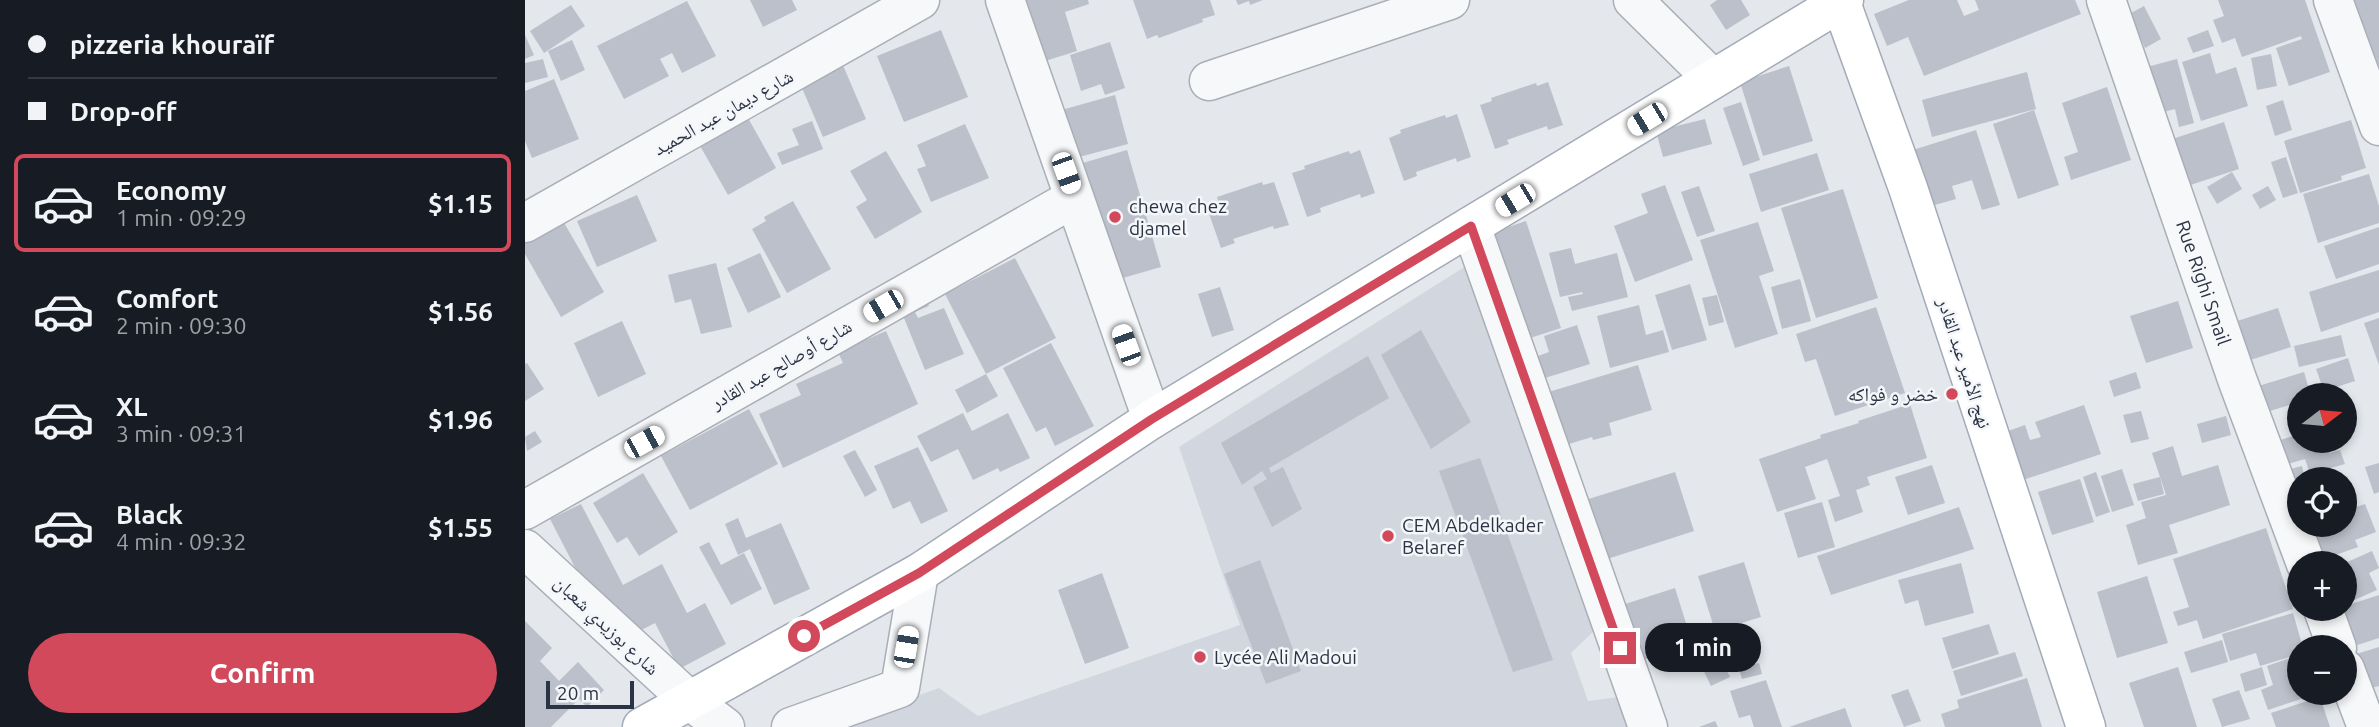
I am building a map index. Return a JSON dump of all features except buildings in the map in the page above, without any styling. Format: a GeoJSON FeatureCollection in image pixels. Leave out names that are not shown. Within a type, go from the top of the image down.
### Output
{"type":"FeatureCollection","features":[{"type":"Feature","properties":{"kind":"main road"},"geometry":{"type":"LineString","coordinates":[[642,727],[919,573],[1152,419],[1841,1]]}},
{"type":"Feature","properties":{"kind":"main road","name":"نهج الأمير عبد القادر"},"geometry":{"type":"LineString","coordinates":[[1841,1],[1908,188],[2086,727]]}},
{"type":"Feature","properties":{"kind":"street","name":"شارع ديمان عبد الحميد"},"geometry":{"type":"LineString","coordinates":[[525,223],[920,0]]}},
{"type":"Feature","properties":{"kind":"street"},"geometry":{"type":"LineString","coordinates":[[1005,0],[1152,419]]}},
{"type":"Feature","properties":{"kind":"street"},"geometry":{"type":"LineString","coordinates":[[1209,81],[1450,0]]}},
{"type":"Feature","properties":{"kind":"street"},"geometry":{"type":"LineString","coordinates":[[1633,0],[1713,79]]}},
{"type":"Feature","properties":{"kind":"street","name":"Rue Righi Smail"},"geometry":{"type":"LineString","coordinates":[[2106,0],[2237,379],[2301,551]]}},
{"type":"Feature","properties":{"kind":"street"},"geometry":{"type":"LineString","coordinates":[[2333,0],[2379,126]]}},
{"type":"Feature","properties":{"kind":"street","name":"شارع أوصالح عبد القادر"},"geometry":{"type":"LineString","coordinates":[[525,510],[1074,198]]}},
{"type":"Feature","properties":{"kind":"street"},"geometry":{"type":"LineString","coordinates":[[1471,226],[1648,727]]}},
{"type":"Feature","properties":{"kind":"street","name":"شارع بوزيدي شعبان"},"geometry":{"type":"LineString","coordinates":[[525,549],[689,701],[725,727]]}},
{"type":"Feature","properties":{"kind":"street"},"geometry":{"type":"LineString","coordinates":[[791,727],[900,688],[919,573]]}},
{"type":"Feature","properties":{"kind":"street"},"geometry":{"type":"LineString","coordinates":[[2357,701],[2367,727]]}},
{"type":"Feature","properties":{"kind":"shaded area","name":"CEM Abdelkader Belaref"},"geometry":{"type":"Polygon","coordinates":[[[1466,266],[1600,625],[1571,653],[1588,701],[1626,696],[1637,727],[829,727],[939,688],[978,716],[1240,625],[1179,447],[1466,266]]]}},
{"type":"Feature","properties":{"kind":"place","name":"chewa chez djamel"},"geometry":{"type":"Point","coordinates":[1115,217]}},
{"type":"Feature","properties":{"kind":"place","name":"خضر و فواكه"},"geometry":{"type":"Point","coordinates":[1952,394]}},
{"type":"Feature","properties":{"kind":"place","name":"CEM Abdelkader Belaref"},"geometry":{"type":"Point","coordinates":[1388,536]}},
{"type":"Feature","properties":{"kind":"place","name":"Lycée Ali Madoui"},"geometry":{"type":"Point","coordinates":[1200,657]}},
{"type":"Feature","properties":{"kind":"route"},"geometry":{"type":"LineString","coordinates":[[804,636],[919,573],[1152,419],[1471,226],[1620,648]]}}]}
